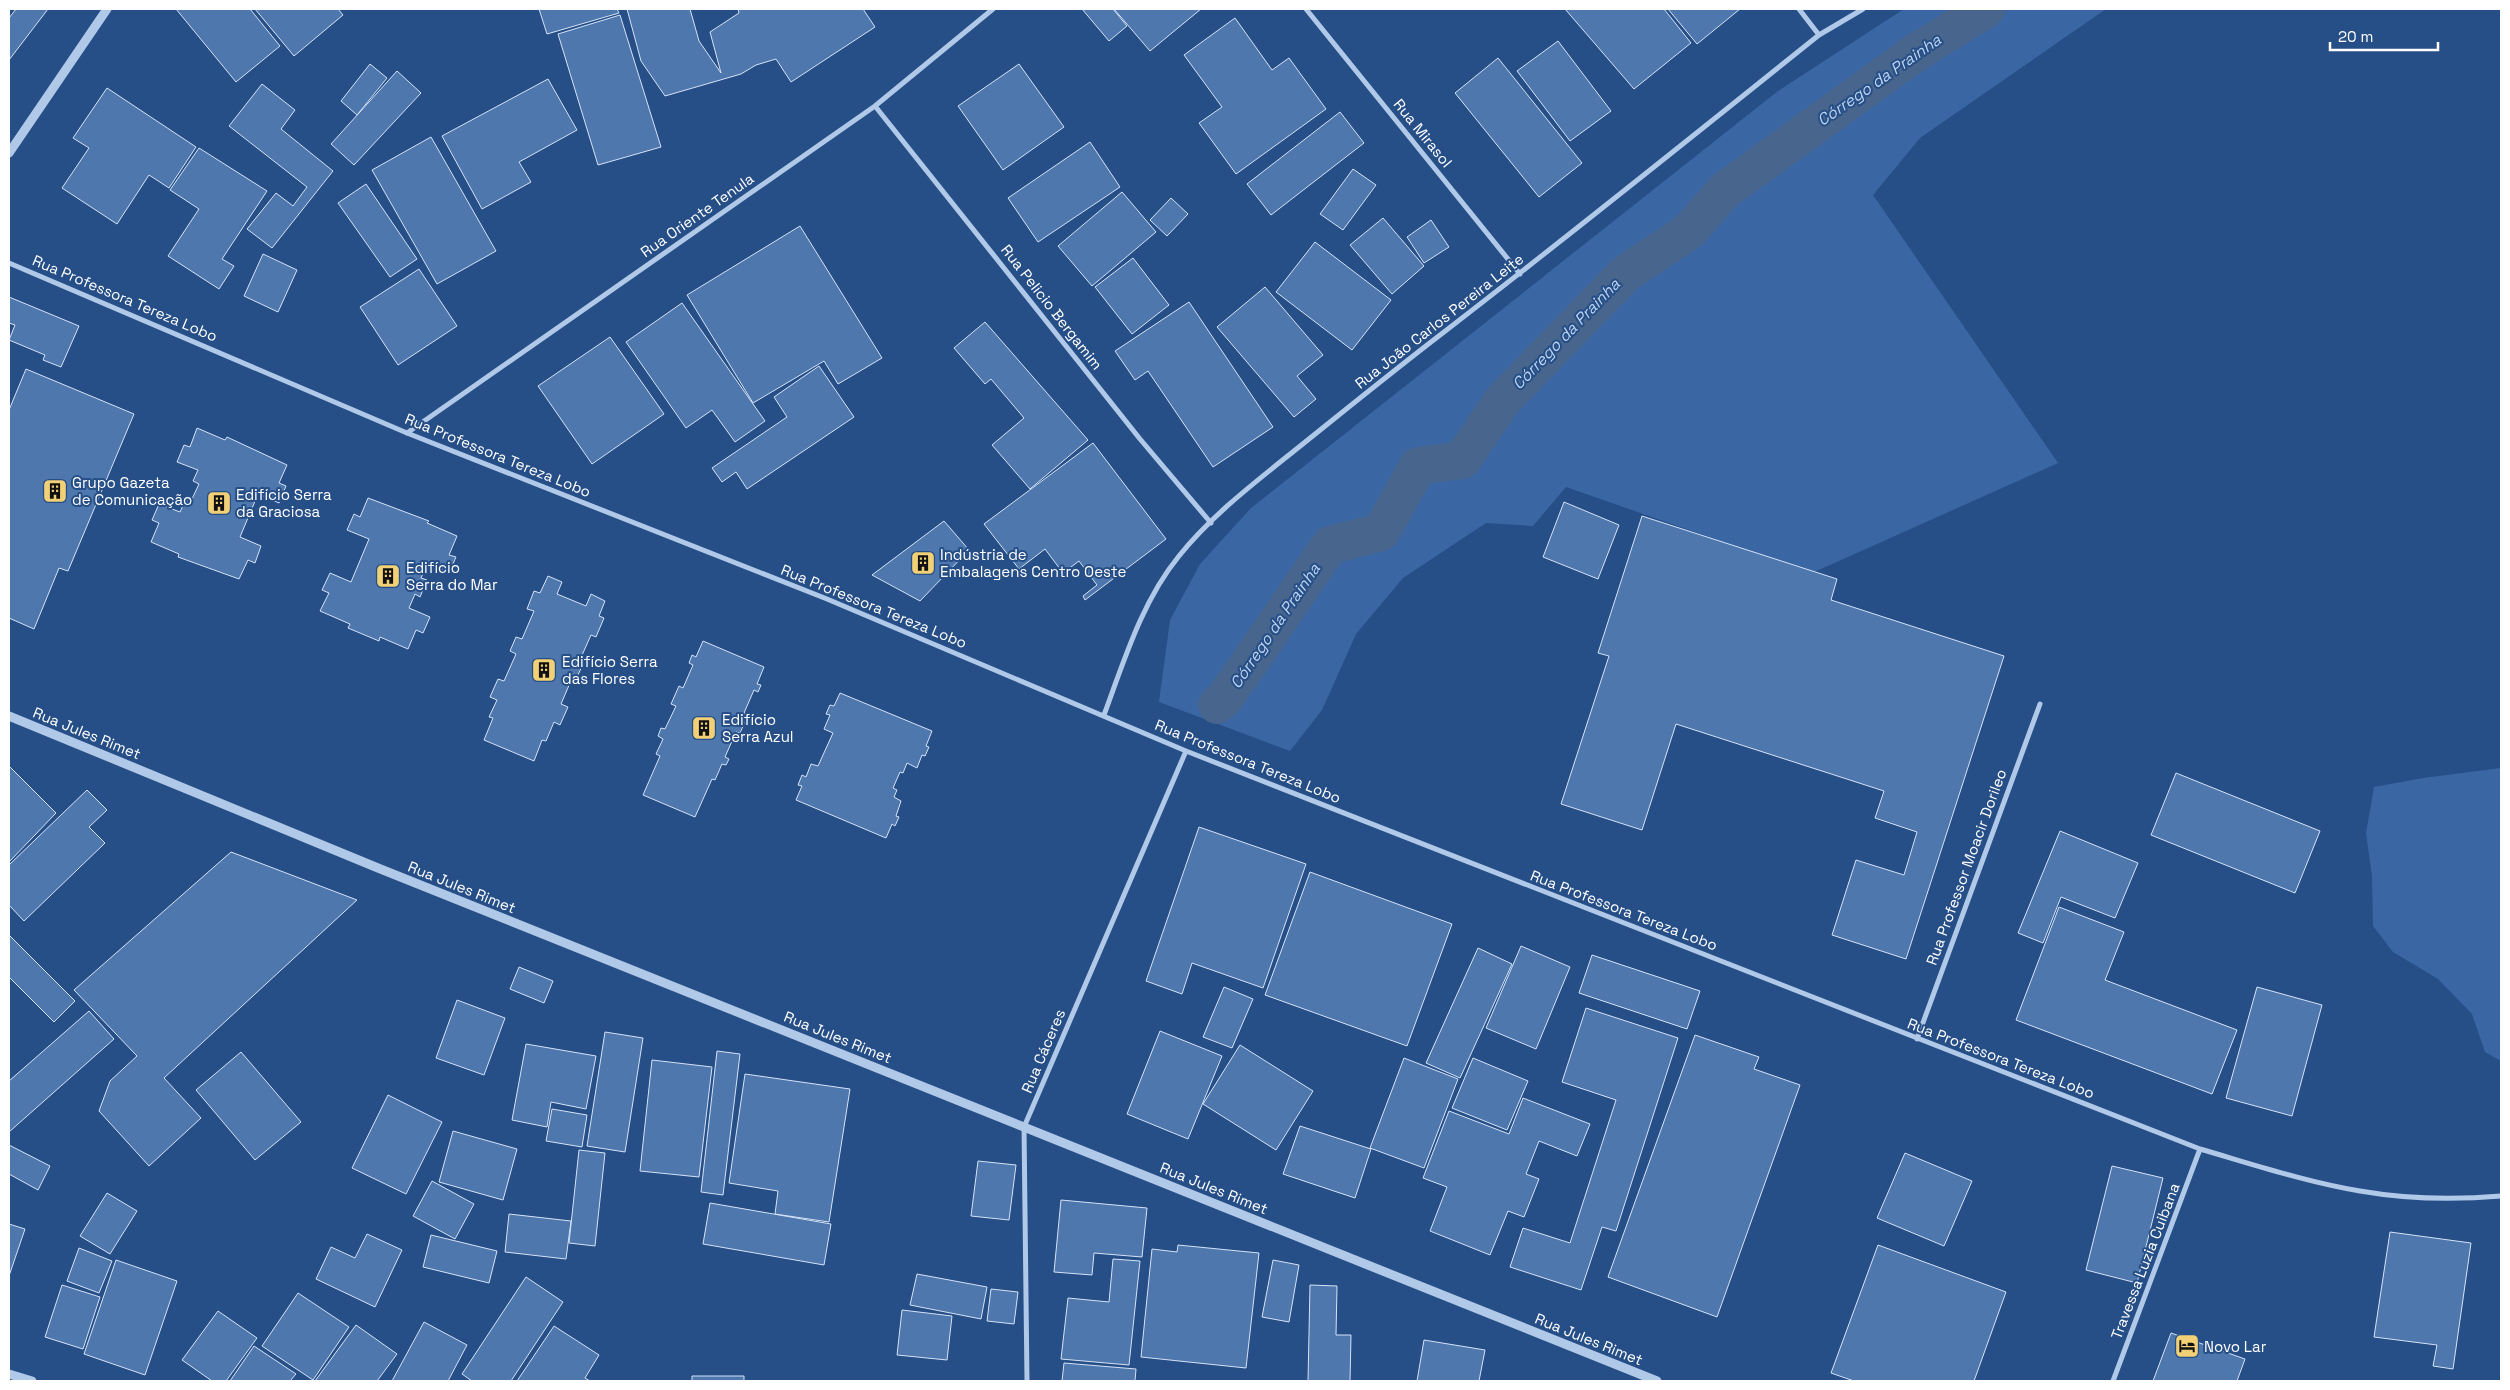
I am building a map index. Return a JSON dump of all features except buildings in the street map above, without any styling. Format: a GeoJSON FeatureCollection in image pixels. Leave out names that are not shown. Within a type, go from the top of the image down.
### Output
{"type":"FeatureCollection","features":[{"type":"Feature","properties":{"kind":"street"},"geometry":{"type":"LineString","coordinates":[[9,153],[107,9]]}},
{"type":"Feature","properties":{"kind":"street","name":"Rua Oriente Tenula"},"geometry":{"type":"LineString","coordinates":[[407,433],[875,106],[993,9]]}},
{"type":"Feature","properties":{"kind":"street","name":"Rua Mirasol"},"geometry":{"type":"LineString","coordinates":[[1306,9],[1520,274]]}},
{"type":"Feature","properties":{"kind":"street"},"geometry":{"type":"LineString","coordinates":[[1799,9],[1819,35]]}},
{"type":"Feature","properties":{"kind":"street","name":"Rua João Carlos Pereira Leite"},"geometry":{"type":"LineString","coordinates":[[1104,715],[1129,648],[1151,599],[1178,556],[1211,523],[1284,459],[1520,274],[1819,35],[1863,9]]}},
{"type":"Feature","properties":{"kind":"street","name":"Rua Pelicio Bergamim"},"geometry":{"type":"LineString","coordinates":[[875,106],[1140,439],[1211,523]]}},
{"type":"Feature","properties":{"kind":"street","name":"Rua Professora Tereza Lobo"},"geometry":{"type":"LineString","coordinates":[[9,263],[407,433],[827,599],[1186,751],[2200,1149],[2290,1175],[2360,1192],[2460,1200],[2501,1196]]}},
{"type":"Feature","properties":{"kind":"street","name":"Rua Professor Moacir Dorileo"},"geometry":{"type":"LineString","coordinates":[[1917,1039],[2040,704]]}},
{"type":"Feature","properties":{"kind":"street","name":"Rua Jules Rimet"},"geometry":{"type":"LineString","coordinates":[[9,716],[387,872],[1657,1381]]}},
{"type":"Feature","properties":{"kind":"street","name":"Rua Cáceres"},"geometry":{"type":"LineString","coordinates":[[1027,1381],[1024,1126],[1186,751]]}},
{"type":"Feature","properties":{"kind":"street","name":"Travessa Luzia Cuibana"},"geometry":{"type":"LineString","coordinates":[[2113,1381],[2200,1149]]}},
{"type":"Feature","properties":{"kind":"street"},"geometry":{"type":"LineString","coordinates":[[9,1374],[32,1381]]}},
{"type":"Feature","properties":{"kind":"shaded area"},"geometry":{"type":"Polygon","coordinates":[[[1904,9],[2106,9],[1920,138],[1873,195],[2058,463],[1812,573],[1566,487],[1533,526],[1486,523],[1403,578],[1356,634],[1322,710],[1290,751],[1159,702],[1170,620],[1200,564],[1251,508],[1778,91],[1904,9]]]}},
{"type":"Feature","properties":{"kind":"shaded area"},"geometry":{"type":"Polygon","coordinates":[[[2501,768],[2501,1061],[2485,1052],[2472,1014],[2438,979],[2393,952],[2373,926],[2372,877],[2366,833],[2374,787],[2423,778],[2501,768]]]}},
{"type":"Feature","properties":{"kind":"waterway","name":"Córrego da Prainha"},"geometry":{"type":"LineString","coordinates":[[1217,705],[1225,698],[1330,545],[1381,532],[1418,466],[1462,460],[1502,401],[1626,273],[1688,232],[1724,191],[1915,53],[1986,9]]}},
{"type":"Feature","properties":{"kind":"place","name":"Grupo Gazeta de Comunicação"},"geometry":{"type":"Point","coordinates":[55,491]}},
{"type":"Feature","properties":{"kind":"place","name":"Edifício Serra da Graciosa"},"geometry":{"type":"Point","coordinates":[219,503]}},
{"type":"Feature","properties":{"kind":"place","name":"Indústria de Embalagens Centro Oeste"},"geometry":{"type":"Point","coordinates":[923,563]}},
{"type":"Feature","properties":{"kind":"place","name":"Edifício Serra do Mar"},"geometry":{"type":"Point","coordinates":[388,576]}},
{"type":"Feature","properties":{"kind":"place","name":"Edifício Serra das Flores"},"geometry":{"type":"Point","coordinates":[544,670]}},
{"type":"Feature","properties":{"kind":"place","name":"Edifício Serra Azul"},"geometry":{"type":"Point","coordinates":[704,728]}},
{"type":"Feature","properties":{"kind":"place","name":"Novo Lar"},"geometry":{"type":"Point","coordinates":[2187,1346]}}]}
